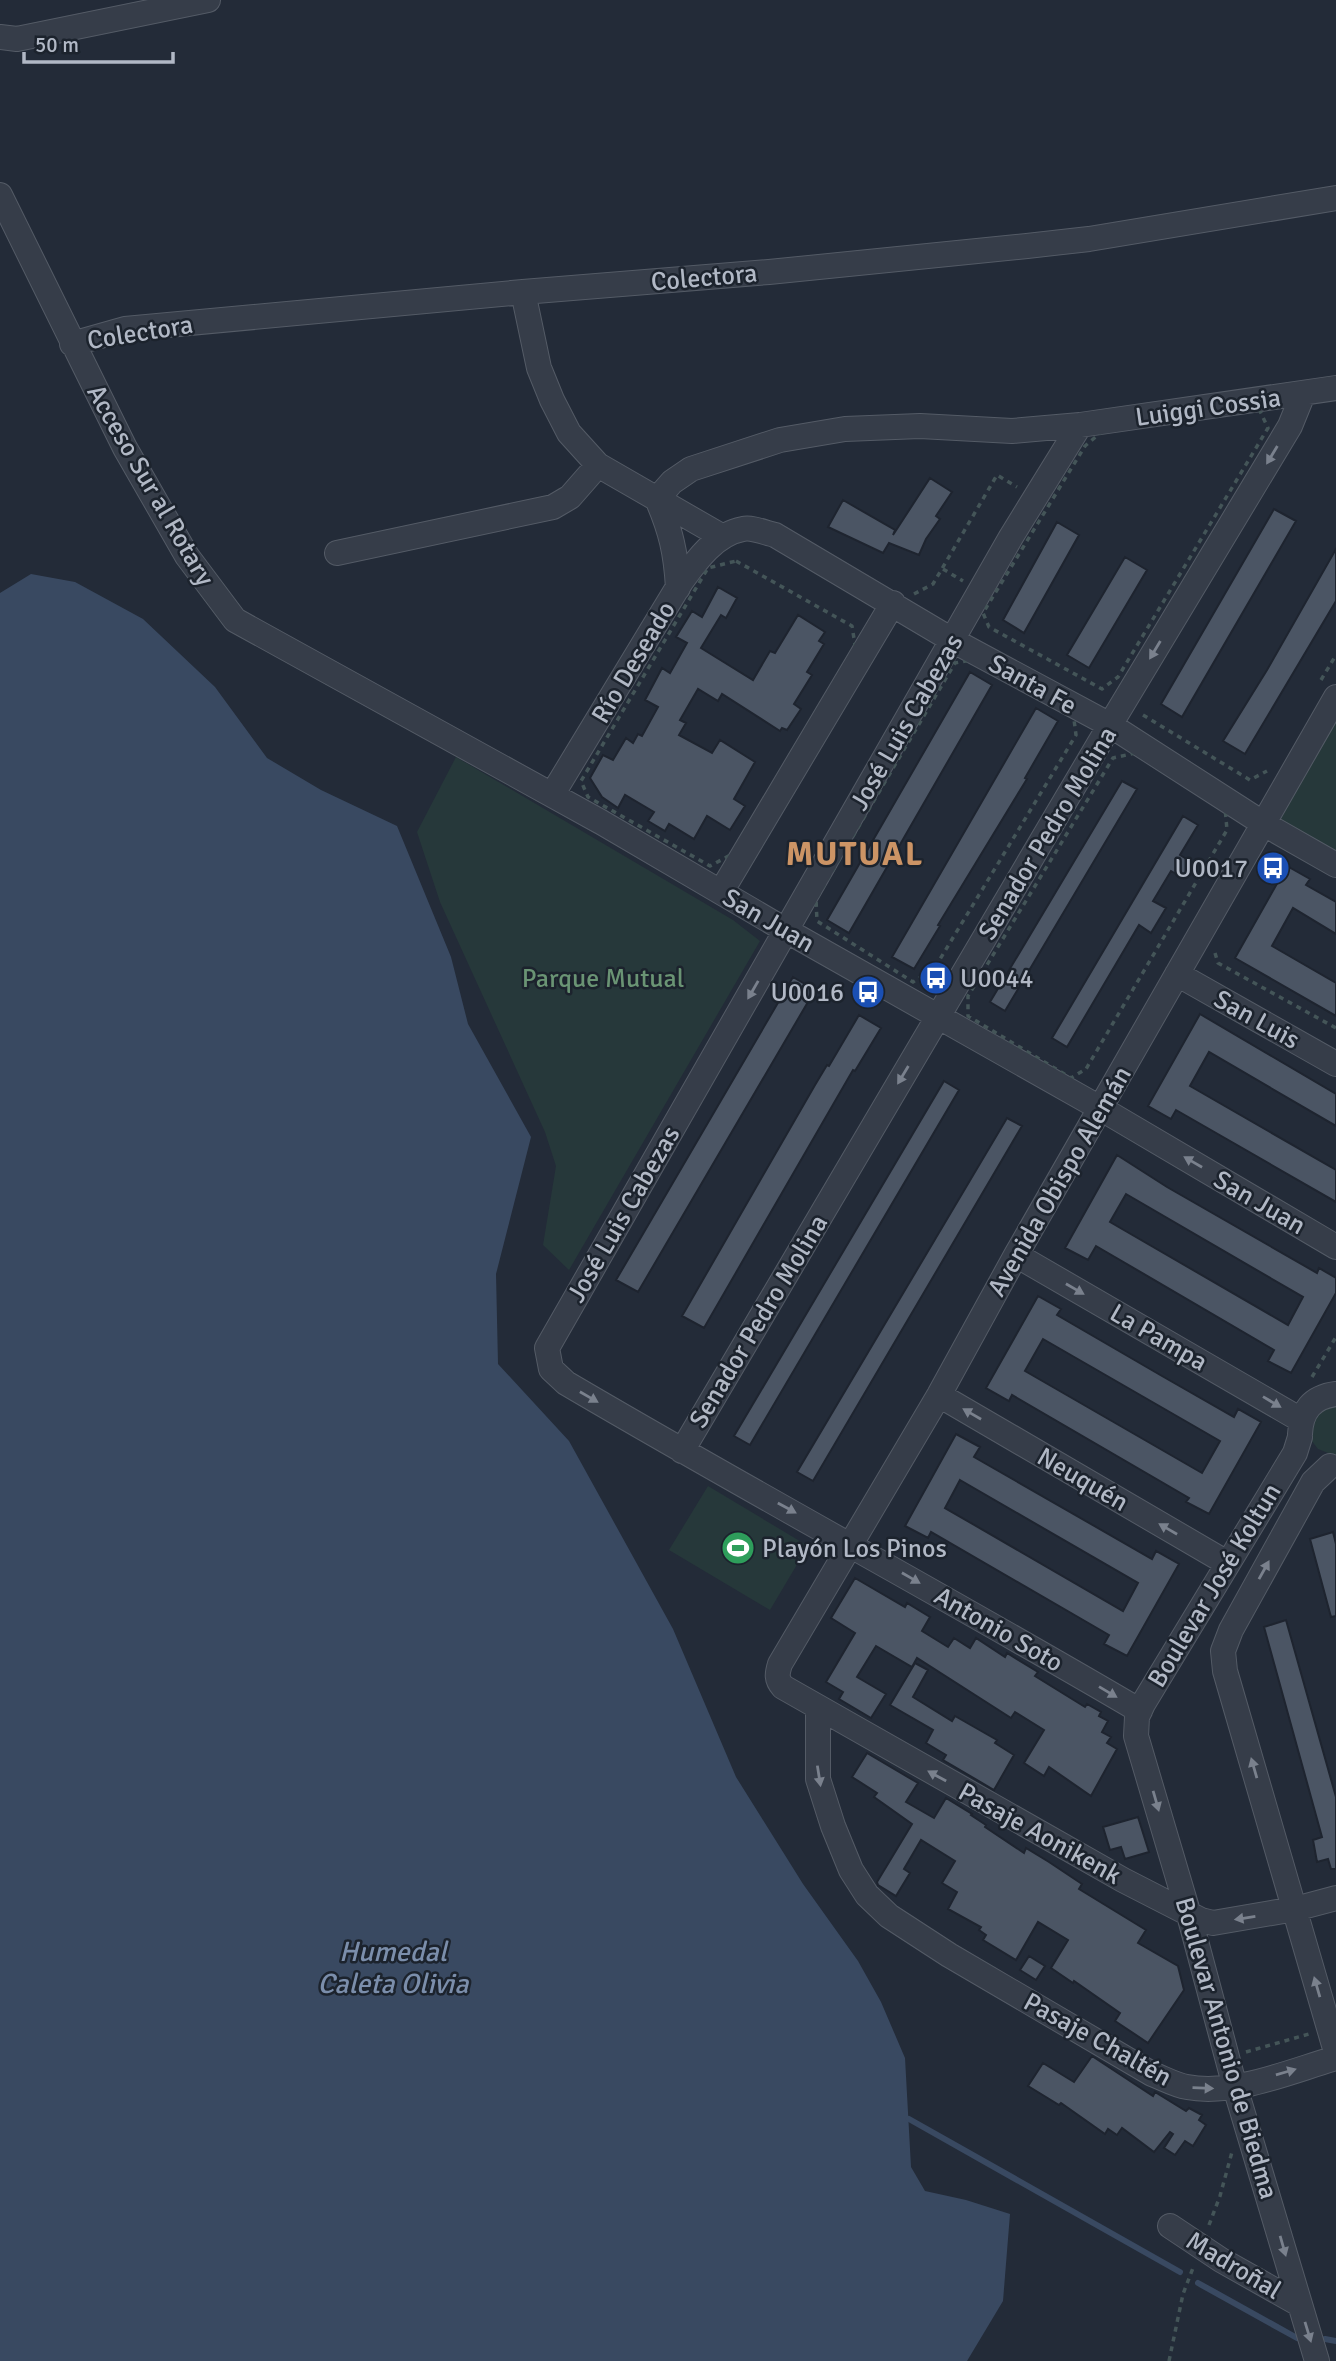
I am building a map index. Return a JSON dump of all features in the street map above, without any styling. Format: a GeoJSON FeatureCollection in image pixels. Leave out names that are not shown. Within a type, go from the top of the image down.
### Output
{"type":"FeatureCollection","features":[{"type":"Feature","properties":{"kind":"street"},"geometry":{"type":"LineString","coordinates":[[2,38],[17,39],[208,0]]}},
{"type":"Feature","properties":{"kind":"street","name":"Acceso Sur al Rotary"},"geometry":{"type":"LineString","coordinates":[[0,195],[125,448],[187,556],[235,620]]}},
{"type":"Feature","properties":{"kind":"street","name":"Colectora"},"geometry":{"type":"LineString","coordinates":[[72,344],[125,329],[769,272],[1089,239],[1336,198]]}},
{"type":"Feature","properties":{"kind":"street"},"geometry":{"type":"LineString","coordinates":[[523,292],[538,368],[569,433],[598,466],[723,537]]}},
{"type":"Feature","properties":{"kind":"street","name":"Luiggi Cossia"},"geometry":{"type":"LineString","coordinates":[[657,499],[672,482],[691,469],[780,440],[845,429],[920,426],[1012,431],[1080,425],[1336,388]]}},
{"type":"Feature","properties":{"kind":"street","name":"Senador Pedro Molina"},"geometry":{"type":"LineString","coordinates":[[682,1451],[1110,725],[1290,426],[1303,394]]}},
{"type":"Feature","properties":{"kind":"street","name":"José Luis Cabezas"},"geometry":{"type":"LineString","coordinates":[[547,1348],[1011,537],[1043,501],[1080,425]]}},
{"type":"Feature","properties":{"kind":"street"},"geometry":{"type":"LineString","coordinates":[[337,553],[553,507],[570,497],[598,466]]}},
{"type":"Feature","properties":{"kind":"street"},"geometry":{"type":"LineString","coordinates":[[657,499],[670,529],[677,556],[678,588]]}},
{"type":"Feature","properties":{"kind":"street","name":"Santa Fe"},"geometry":{"type":"LineString","coordinates":[[723,537],[744,528],[775,535],[903,598],[952,639],[1110,725],[1264,824],[1336,865]]}},
{"type":"Feature","properties":{"kind":"street","name":"Río Deseado"},"geometry":{"type":"LineString","coordinates":[[552,795],[678,588],[698,559],[723,537]]}},
{"type":"Feature","properties":{"kind":"street"},"geometry":{"type":"LineString","coordinates":[[722,892],[903,598]]}},
{"type":"Feature","properties":{"kind":"street","name":"San Juan"},"geometry":{"type":"LineString","coordinates":[[235,620],[552,795],[1100,1108],[1336,1247]]}},
{"type":"Feature","properties":{"kind":"street","name":"Avenida Obispo Alemán"},"geometry":{"type":"LineString","coordinates":[[780,1664],[939,1395],[1016,1255],[1264,824],[1327,690]]}},
{"type":"Feature","properties":{"kind":"street","name":"San Luis"},"geometry":{"type":"LineString","coordinates":[[1177,974],[1336,1064]]}},
{"type":"Feature","properties":{"kind":"street","name":"La Pampa"},"geometry":{"type":"LineString","coordinates":[[1016,1255],[1301,1428]]}},
{"type":"Feature","properties":{"kind":"street","name":"Antonio Soto"},"geometry":{"type":"LineString","coordinates":[[547,1348],[551,1369],[560,1379],[1140,1711]]}},
{"type":"Feature","properties":{"kind":"street"},"geometry":{"type":"LineString","coordinates":[[1321,1392],[1329,1389],[1336,1378]]}},
{"type":"Feature","properties":{"kind":"street","name":"Boulevar José Koltun"},"geometry":{"type":"LineString","coordinates":[[1136,1735],[1140,1711],[1295,1453],[1305,1412],[1321,1392]]}},
{"type":"Feature","properties":{"kind":"street","name":"Neuquén"},"geometry":{"type":"LineString","coordinates":[[939,1395],[1227,1563]]}},
{"type":"Feature","properties":{"kind":"street"},"geometry":{"type":"LineString","coordinates":[[1301,1428],[1305,1449],[1311,1457],[1319,1463],[1333,1466]]}},
{"type":"Feature","properties":{"kind":"street","name":"Boulevar José Koltun"},"geometry":{"type":"LineString","coordinates":[[1295,1909],[1225,1671],[1223,1651],[1230,1632],[1313,1482],[1333,1466]]}},
{"type":"Feature","properties":{"kind":"street","name":"Pasaje Aonikenk"},"geometry":{"type":"LineString","coordinates":[[780,1664],[777,1675],[783,1688],[1189,1915],[1213,1923],[1336,1899]]}},
{"type":"Feature","properties":{"kind":"street","name":"Pasaje Chaltén"},"geometry":{"type":"LineString","coordinates":[[818,1708],[818,1779],[833,1826],[851,1870],[867,1895],[889,1916],[949,1955],[1152,2074],[1185,2087],[1235,2087],[1336,2058]]}},
{"type":"Feature","properties":{"kind":"street","name":"Boulevar Antonio de Biedma"},"geometry":{"type":"LineString","coordinates":[[1136,1735],[1189,1915],[1235,2087],[1317,2361]]}},
{"type":"Feature","properties":{"kind":"street"},"geometry":{"type":"LineString","coordinates":[[1295,1909],[1336,2052]]}},
{"type":"Feature","properties":{"kind":"street","name":"Madroñal"},"geometry":{"type":"LineString","coordinates":[[1170,2225],[1221,2260],[1299,2304]]}},
{"type":"Feature","properties":{"kind":"path"},"geometry":{"type":"LineString","coordinates":[[1259,409],[1268,428],[1118,677],[1102,689],[989,627],[984,613],[1043,501],[1085,446],[1105,429],[1259,409]]}},
{"type":"Feature","properties":{"kind":"path"},"geometry":{"type":"LineString","coordinates":[[903,598],[933,584],[997,475],[1043,501]]}},
{"type":"Feature","properties":{"kind":"path"},"geometry":{"type":"LineString","coordinates":[[736,561],[852,626],[856,651],[736,852],[710,866],[588,797],[581,781],[708,568],[736,561]]}},
{"type":"Feature","properties":{"kind":"path"},"geometry":{"type":"LineString","coordinates":[[1327,690],[1336,655]]}},
{"type":"Feature","properties":{"kind":"path"},"geometry":{"type":"LineString","coordinates":[[976,660],[1073,712],[1076,735],[934,969],[913,982],[817,921],[816,899],[955,663],[976,660]]}},
{"type":"Feature","properties":{"kind":"path"},"geometry":{"type":"LineString","coordinates":[[1142,709],[1143,717],[1250,780],[1267,772],[1273,761]]}},
{"type":"Feature","properties":{"kind":"path"},"geometry":{"type":"LineString","coordinates":[[1135,753],[1225,807],[1227,830],[1086,1069],[1071,1078],[968,1016],[968,996],[1113,758],[1135,753]]}},
{"type":"Feature","properties":{"kind":"path"},"geometry":{"type":"LineString","coordinates":[[1212,943],[1218,963],[1336,1028]]}},
{"type":"Feature","properties":{"kind":"path"},"geometry":{"type":"LineString","coordinates":[[1321,1392],[1336,1337]]}},
{"type":"Feature","properties":{"kind":"path"},"geometry":{"type":"LineString","coordinates":[[1227,2057],[1329,2028]]}},
{"type":"Feature","properties":{"kind":"green space"},"geometry":{"type":"Polygon","coordinates":[[[1336,697],[1336,866],[1264,824],[1336,697]]]}},
{"type":"Feature","properties":{"kind":"green space","name":"Parque Mutual"},"geometry":{"type":"Polygon","coordinates":[[[456,757],[733,920],[760,941],[569,1270],[543,1245],[556,1166],[545,1132],[440,902],[417,832],[456,757]]]}},
{"type":"Feature","properties":{"kind":"green space"},"geometry":{"type":"Polygon","coordinates":[[[1336,1405],[1336,1456],[1318,1449],[1311,1440],[1313,1417],[1316,1413],[1336,1405]]]}},
{"type":"Feature","properties":{"kind":"green space","name":"Playón Los Pinos"},"geometry":{"type":"Polygon","coordinates":[[[708,1486],[808,1546],[770,1610],[669,1550],[708,1486]]]}},
{"type":"Feature","properties":{"kind":"water","name":"Humedal Caleta Olivia"},"geometry":{"type":"Polygon","coordinates":[[[31,574],[75,582],[143,619],[215,687],[267,758],[321,790],[397,826],[451,957],[468,1024],[531,1137],[496,1274],[498,1364],[569,1441],[673,1629],[736,1777],[803,1884],[858,1961],[881,2002],[905,2058],[911,2167],[925,2191],[1010,2214],[1003,2301],[967,2361],[0,2361],[0,593],[31,574]]]}},
{"type":"Feature","properties":{"kind":"building"},"geometry":{"type":"Polygon","coordinates":[[[930,478],[952,492],[936,516],[940,519],[919,555],[889,543],[883,553],[828,527],[843,500],[895,530],[893,535],[930,478]]]}},
{"type":"Feature","properties":{"kind":"building"},"geometry":{"type":"Polygon","coordinates":[[[1274,509],[1296,521],[1182,717],[1161,704],[1274,509]]]}},
{"type":"Feature","properties":{"kind":"building"},"geometry":{"type":"Polygon","coordinates":[[[1057,522],[1079,535],[1024,633],[1003,620],[1057,522]]]}},
{"type":"Feature","properties":{"kind":"building"},"geometry":{"type":"Polygon","coordinates":[[[1336,549],[1336,601],[1245,754],[1223,741],[1336,549]]]}},
{"type":"Feature","properties":{"kind":"building"},"geometry":{"type":"Polygon","coordinates":[[[1125,557],[1147,570],[1089,668],[1067,655],[1125,557]]]}},
{"type":"Feature","properties":{"kind":"building"},"geometry":{"type":"Polygon","coordinates":[[[718,587],[737,598],[726,618],[721,615],[701,648],[753,680],[770,651],[775,653],[798,615],[825,632],[819,641],[824,644],[807,672],[812,675],[794,704],[801,709],[787,730],[782,728],[780,731],[722,694],[718,701],[698,689],[680,720],[686,723],[679,735],[712,753],[720,740],[755,762],[734,799],[745,806],[730,830],[707,816],[694,839],[669,824],[665,831],[648,821],[654,812],[625,795],[618,808],[602,797],[590,778],[603,755],[613,760],[626,738],[633,743],[638,734],[642,736],[658,707],[645,700],[662,668],[670,673],[687,643],[676,637],[692,611],[702,617],[718,587]]]}},
{"type":"Feature","properties":{"kind":"building"},"geometry":{"type":"Polygon","coordinates":[[[970,672],[992,685],[849,933],[827,920],[970,672]]]}},
{"type":"Feature","properties":{"kind":"building"},"geometry":{"type":"Polygon","coordinates":[[[1036,708],[1058,721],[1025,778],[1027,779],[914,969],[892,957],[1036,708]]]}},
{"type":"Feature","properties":{"kind":"building"},"geometry":{"type":"Polygon","coordinates":[[[1122,781],[1137,789],[1005,1011],[990,1002],[1122,781]]]}},
{"type":"Feature","properties":{"kind":"building"},"geometry":{"type":"Polygon","coordinates":[[[1183,816],[1198,825],[1180,855],[1193,863],[1183,878],[1171,871],[1153,901],[1166,908],[1151,933],[1139,925],[1067,1047],[1052,1038],[1183,816]]]}},
{"type":"Feature","properties":{"kind":"building"},"geometry":{"type":"Polygon","coordinates":[[[1287,866],[1310,879],[1306,885],[1336,902],[1336,934],[1293,908],[1272,946],[1336,983],[1336,1016],[1235,958],[1287,866]]]}},
{"type":"Feature","properties":{"kind":"building"},"geometry":{"type":"Polygon","coordinates":[[[793,977],[815,990],[638,1292],[616,1280],[793,977]]]}},
{"type":"Feature","properties":{"kind":"building"},"geometry":{"type":"Polygon","coordinates":[[[1200,1014],[1336,1094],[1336,1126],[1209,1052],[1190,1086],[1336,1170],[1336,1202],[1176,1110],[1171,1119],[1148,1106],[1200,1014]]]}},
{"type":"Feature","properties":{"kind":"building"},"geometry":{"type":"Polygon","coordinates":[[[859,1015],[881,1028],[855,1071],[853,1070],[704,1328],[682,1316],[815,1085],[859,1015]]]}},
{"type":"Feature","properties":{"kind":"building"},"geometry":{"type":"Polygon","coordinates":[[[944,1081],[959,1090],[750,1445],[734,1436],[944,1081]]]}},
{"type":"Feature","properties":{"kind":"building"},"geometry":{"type":"Polygon","coordinates":[[[1007,1118],[1022,1126],[813,1481],[797,1472],[1007,1118]]]}},
{"type":"Feature","properties":{"kind":"building"},"geometry":{"type":"Polygon","coordinates":[[[1117,1155],[1167,1187],[1317,1273],[1319,1268],[1336,1278],[1336,1293],[1291,1373],[1268,1361],[1274,1350],[1096,1246],[1088,1260],[1065,1248],[1117,1155]],[[1126,1194],[1110,1222],[1288,1325],[1303,1297],[1126,1194]]]}},
{"type":"Feature","properties":{"kind":"building"},"geometry":{"type":"Polygon","coordinates":[[[1038,1296],[1061,1309],[1057,1315],[1234,1417],[1238,1409],[1261,1422],[1209,1514],[1186,1502],[1189,1498],[1012,1395],[1009,1401],[986,1388],[1038,1296]],[[1043,1339],[1025,1371],[1202,1473],[1220,1441],[1043,1339]]]}},
{"type":"Feature","properties":{"kind":"building"},"geometry":{"type":"Polygon","coordinates":[[[956,1434],[980,1447],[974,1457],[1152,1559],[1156,1551],[1179,1564],[1127,1656],[1104,1644],[1109,1635],[931,1532],[928,1538],[905,1526],[956,1434]],[[960,1480],[945,1508],[1123,1611],[1138,1583],[960,1480]]]}},
{"type":"Feature","properties":{"kind":"building"},"geometry":{"type":"Polygon","coordinates":[[[1333,1532],[1336,1544],[1336,1616],[1331,1617],[1310,1539],[1333,1532]]]}},
{"type":"Feature","properties":{"kind":"building"},"geometry":{"type":"Polygon","coordinates":[[[855,1578],[905,1607],[907,1603],[930,1617],[922,1631],[948,1647],[954,1638],[970,1648],[976,1638],[1005,1657],[1007,1653],[1038,1672],[1035,1676],[1085,1707],[1087,1704],[1101,1712],[1099,1716],[1108,1721],[1102,1732],[1111,1737],[1107,1743],[1117,1749],[1091,1796],[1049,1767],[1044,1776],[1024,1763],[1044,1730],[1015,1712],[1011,1718],[917,1658],[912,1667],[876,1646],[857,1677],[886,1694],[871,1718],[839,1699],[843,1692],[826,1682],[855,1633],[831,1618],[855,1578]]]}},
{"type":"Feature","properties":{"kind":"building"},"geometry":{"type":"Polygon","coordinates":[[[1286,1620],[1336,1797],[1336,1869],[1331,1869],[1328,1859],[1317,1862],[1313,1840],[1322,1837],[1264,1627],[1286,1620]]]}},
{"type":"Feature","properties":{"kind":"building"},"geometry":{"type":"Polygon","coordinates":[[[915,1663],[928,1670],[913,1697],[952,1721],[955,1716],[997,1740],[995,1743],[1014,1755],[994,1790],[943,1760],[946,1755],[926,1743],[933,1730],[890,1705],[915,1663]]]}},
{"type":"Feature","properties":{"kind":"building"},"geometry":{"type":"Polygon","coordinates":[[[867,1753],[918,1783],[906,1802],[934,1818],[946,1798],[1024,1853],[1026,1848],[1049,1862],[1082,1884],[1079,1889],[1146,1930],[1138,1943],[1178,1966],[1184,1990],[1148,2043],[1115,2021],[1120,2013],[1051,1968],[1068,1940],[1038,1922],[1016,1960],[983,1940],[986,1935],[979,1930],[981,1927],[948,1909],[957,1892],[942,1883],[955,1861],[921,1840],[904,1869],[910,1873],[896,1896],[878,1885],[877,1882],[912,1824],[874,1797],[877,1793],[852,1777],[867,1753]]]}},
{"type":"Feature","properties":{"kind":"building"},"geometry":{"type":"Polygon","coordinates":[[[1138,1817],[1149,1852],[1125,1859],[1121,1847],[1110,1850],[1103,1827],[1138,1817]]]}},
{"type":"Feature","properties":{"kind":"building"},"geometry":{"type":"Polygon","coordinates":[[[1029,1956],[1045,1966],[1036,1980],[1020,1970],[1029,1956]]]}},
{"type":"Feature","properties":{"kind":"building"},"geometry":{"type":"Polygon","coordinates":[[[1092,2056],[1153,2096],[1155,2092],[1186,2111],[1189,2108],[1202,2115],[1199,2120],[1206,2125],[1193,2146],[1185,2141],[1175,2155],[1164,2148],[1173,2134],[1170,2132],[1154,2152],[1122,2128],[1117,2135],[1108,2129],[1105,2134],[1061,2103],[1059,2105],[1028,2086],[1043,2063],[1074,2082],[1092,2056]]]}},
{"type":"Feature","properties":{"kind":"waterway"},"geometry":{"type":"LineString","coordinates":[[909,2119],[1180,2272]]}},
{"type":"Feature","properties":{"kind":"waterway"},"geometry":{"type":"LineString","coordinates":[[1198,2283],[1297,2338]]}},
{"type":"Feature","properties":{"kind":"waterway"},"geometry":{"type":"LineString","coordinates":[[1325,2339],[1336,2341]]}},
{"type":"Feature","properties":{"kind":"place","name":"U0017"},"geometry":{"type":"Point","coordinates":[1273,868]}},
{"type":"Feature","properties":{"kind":"place","name":"U0044"},"geometry":{"type":"Point","coordinates":[936,978]}},
{"type":"Feature","properties":{"kind":"place","name":"U0016"},"geometry":{"type":"Point","coordinates":[868,992]}},
{"type":"Feature","properties":{"kind":"place","name":"Playón Los Pinos"},"geometry":{"type":"Point","coordinates":[738,1548]}},
{"type":"Feature","properties":{"kind":"district","name":"MUTUAL"},"geometry":{"type":"Point","coordinates":[855,853]}}]}
